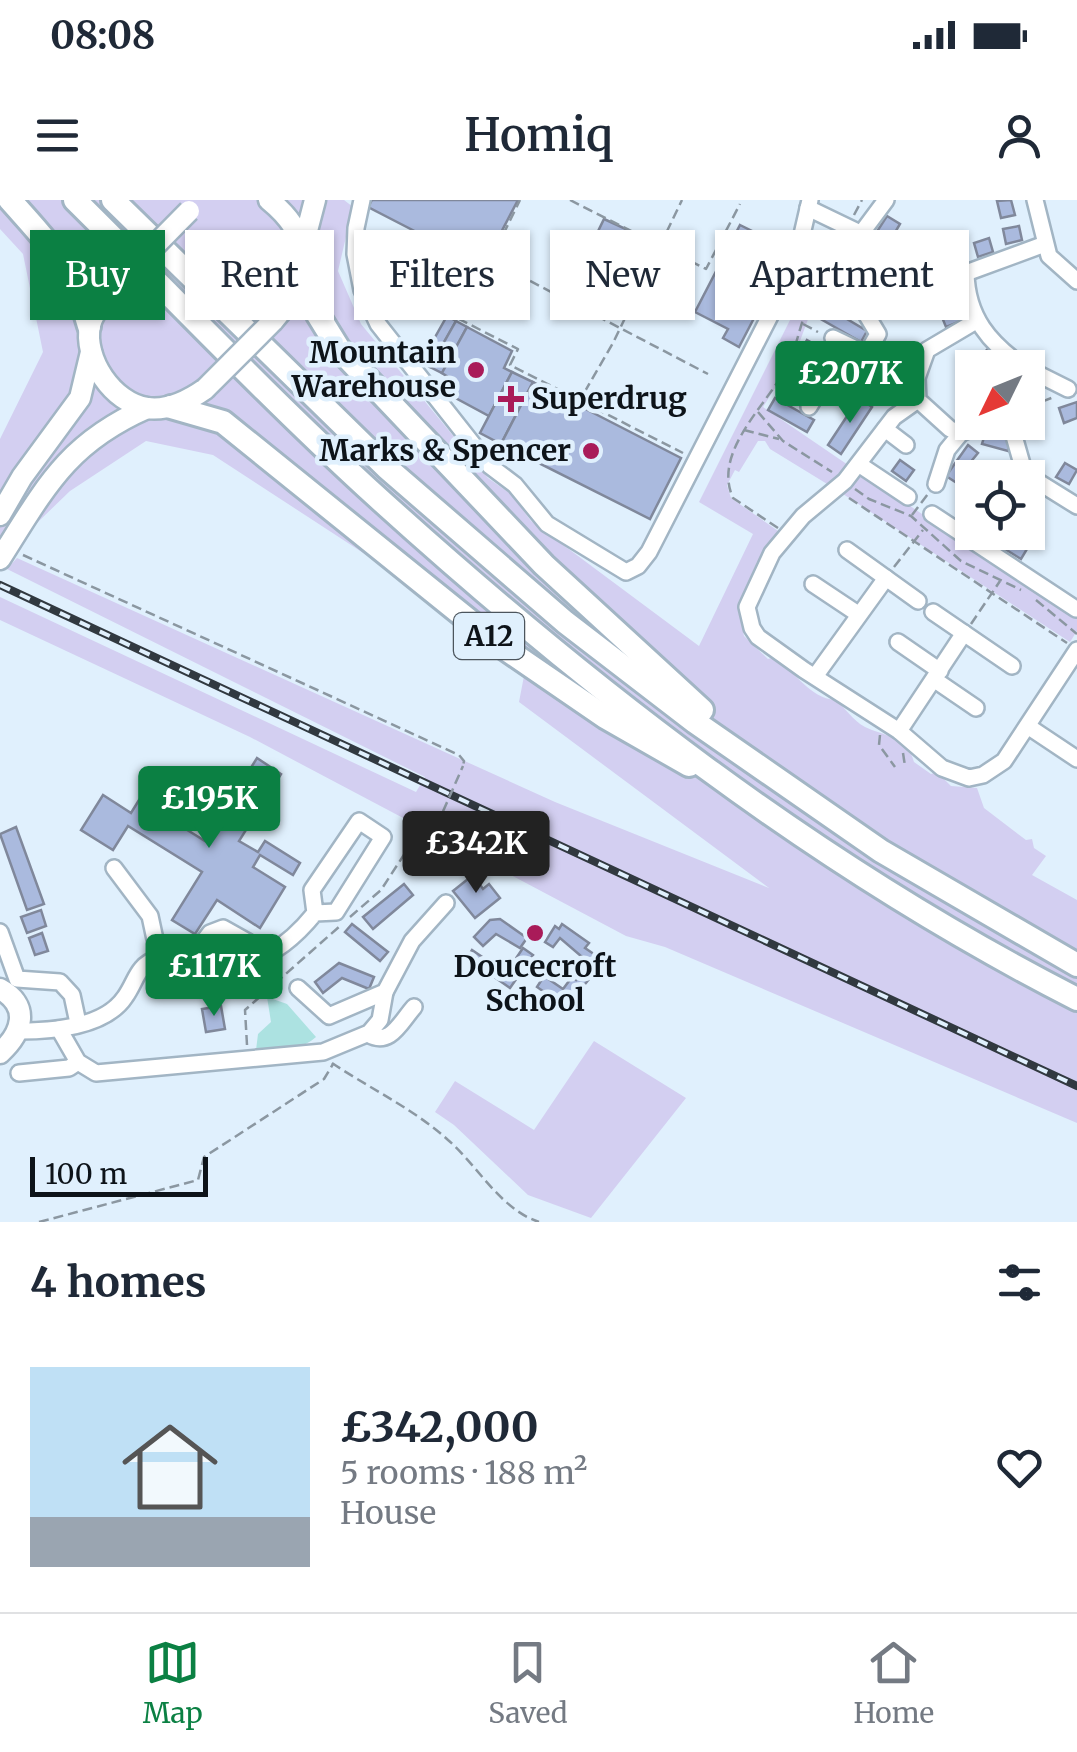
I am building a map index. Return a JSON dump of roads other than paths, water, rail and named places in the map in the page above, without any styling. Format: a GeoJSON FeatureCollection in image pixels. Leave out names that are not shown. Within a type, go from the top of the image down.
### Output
{"type":"FeatureCollection","features":[{"type":"Feature","properties":{"kind":"highway"},"geometry":{"type":"LineString","coordinates":[[10,200],[64,260],[76,282],[90,326]]}},
{"type":"Feature","properties":{"kind":"highway","name":"A12"},"geometry":{"type":"LineString","coordinates":[[75,200],[306,429],[449,561],[547,644],[728,784],[869,882],[1077,999]]}},
{"type":"Feature","properties":{"kind":"highway","name":"A12"},"geometry":{"type":"LineString","coordinates":[[113,200],[314,399],[476,548],[695,722],[880,851],[1077,964]]}},
{"type":"Feature","properties":{"kind":"highway","name":"A12"},"geometry":{"type":"LineString","coordinates":[[321,320],[339,349],[474,496],[592,612],[703,711],[739,751]]}},
{"type":"Feature","properties":{"kind":"highway","name":"A12"},"geometry":{"type":"LineString","coordinates":[[171,407],[224,422],[497,643],[661,752],[728,784]]}},
{"type":"Feature","properties":{"kind":"main road"},"geometry":{"type":"LineString","coordinates":[[269,200],[296,230]]}},
{"type":"Feature","properties":{"kind":"main road"},"geometry":{"type":"LineString","coordinates":[[309,230],[315,200]]}},
{"type":"Feature","properties":{"kind":"main road"},"geometry":{"type":"LineString","coordinates":[[0,514],[80,398],[91,352],[90,326],[109,292],[197,206]]}},
{"type":"Feature","properties":{"kind":"main road"},"geometry":{"type":"LineString","coordinates":[[0,559],[42,492],[81,445],[110,424],[147,408],[171,407],[204,389],[275,320]]}},
{"type":"Feature","properties":{"kind":"main road"},"geometry":{"type":"LineString","coordinates":[[91,352],[108,384],[133,403],[147,408]]}},
{"type":"Feature","properties":{"kind":"main road"},"geometry":{"type":"LineString","coordinates":[[0,989],[14,998],[20,1009],[20,1031],[2,1051]]}},
{"type":"Feature","properties":{"kind":"street"},"geometry":{"type":"LineString","coordinates":[[362,200],[355,254],[362,290],[378,324],[490,466],[515,485],[547,524],[626,572],[638,566],[649,552],[794,269],[809,203],[852,230]]}},
{"type":"Feature","properties":{"kind":"street"},"geometry":{"type":"LineString","coordinates":[[855,230],[886,200]]}},
{"type":"Feature","properties":{"kind":"street"},"geometry":{"type":"LineString","coordinates":[[1035,200],[1045,244],[1058,267],[1077,281]]}},
{"type":"Feature","properties":{"kind":"street"},"geometry":{"type":"LineString","coordinates":[[969,272],[1045,244]]}},
{"type":"Feature","properties":{"kind":"street"},"geometry":{"type":"LineString","coordinates":[[969,302],[976,321],[1006,350]]}},
{"type":"Feature","properties":{"kind":"street"},"geometry":{"type":"LineString","coordinates":[[810,407],[828,375],[846,372],[878,334],[870,320]]}},
{"type":"Feature","properties":{"kind":"street"},"geometry":{"type":"LineString","coordinates":[[955,431],[918,400],[917,378],[926,350],[976,321]]}},
{"type":"Feature","properties":{"kind":"street"},"geometry":{"type":"LineString","coordinates":[[833,338],[917,378]]}},
{"type":"Feature","properties":{"kind":"street"},"geometry":{"type":"LineString","coordinates":[[1045,380],[1064,392]]}},
{"type":"Feature","properties":{"kind":"street"},"geometry":{"type":"LineString","coordinates":[[918,400],[894,416],[860,465],[816,504],[772,553],[747,608],[758,637],[892,727],[942,768],[970,778],[994,769],[1029,727],[1077,650]]}},
{"type":"Feature","properties":{"kind":"street"},"geometry":{"type":"LineString","coordinates":[[885,429],[906,446]]}},
{"type":"Feature","properties":{"kind":"street"},"geometry":{"type":"LineString","coordinates":[[936,484],[947,450],[955,440]]}},
{"type":"Feature","properties":{"kind":"street"},"geometry":{"type":"LineString","coordinates":[[860,465],[908,497]]}},
{"type":"Feature","properties":{"kind":"street"},"geometry":{"type":"LineString","coordinates":[[1045,486],[1077,506]]}},
{"type":"Feature","properties":{"kind":"street"},"geometry":{"type":"LineString","coordinates":[[932,514],[955,529]]}},
{"type":"Feature","properties":{"kind":"street"},"geometry":{"type":"LineString","coordinates":[[846,550],[918,600]]}},
{"type":"Feature","properties":{"kind":"street"},"geometry":{"type":"LineString","coordinates":[[988,550],[1076,609]]}},
{"type":"Feature","properties":{"kind":"street"},"geometry":{"type":"LineString","coordinates":[[816,675],[886,578]]}},
{"type":"Feature","properties":{"kind":"street"},"geometry":{"type":"LineString","coordinates":[[813,584],[858,614]]}},
{"type":"Feature","properties":{"kind":"street"},"geometry":{"type":"LineString","coordinates":[[933,612],[1012,666]]}},
{"type":"Feature","properties":{"kind":"street"},"geometry":{"type":"LineString","coordinates":[[892,727],[937,676],[964,633]]}},
{"type":"Feature","properties":{"kind":"street"},"geometry":{"type":"LineString","coordinates":[[898,642],[976,708]]}},
{"type":"Feature","properties":{"kind":"street"},"geometry":{"type":"LineString","coordinates":[[1029,727],[1077,759]]}},
{"type":"Feature","properties":{"kind":"street"},"geometry":{"type":"LineString","coordinates":[[20,1031],[60,1029],[118,1007],[137,971],[159,958],[181,955],[216,964],[259,959],[298,934],[315,913],[312,890],[359,822],[383,836],[336,912],[315,913]]}},
{"type":"Feature","properties":{"kind":"street"},"geometry":{"type":"LineString","coordinates":[[114,868],[150,916],[159,958]]}},
{"type":"Feature","properties":{"kind":"street"},"geometry":{"type":"LineString","coordinates":[[60,1029],[78,1062],[96,1072],[248,1057],[331,1056],[368,1034],[380,1020],[385,992],[412,941],[446,903]]}},
{"type":"Feature","properties":{"kind":"street"},"geometry":{"type":"LineString","coordinates":[[191,958],[210,933],[222,928],[248,942],[259,959]]}},
{"type":"Feature","properties":{"kind":"street"},"geometry":{"type":"LineString","coordinates":[[0,932],[17,979],[60,982],[72,995],[78,1024]]}},
{"type":"Feature","properties":{"kind":"street"},"geometry":{"type":"LineString","coordinates":[[298,988],[329,1016],[385,992]]}},
{"type":"Feature","properties":{"kind":"street"},"geometry":{"type":"LineString","coordinates":[[368,1034],[377,1039],[388,1038],[414,1007]]}},
{"type":"Feature","properties":{"kind":"street"},"geometry":{"type":"LineString","coordinates":[[19,1073],[69,1068],[78,1062]]}},
{"type":"Feature","properties":{"kind":"railway"},"geometry":{"type":"LineString","coordinates":[[0,585],[1077,1086]]}},
{"type":"Feature","properties":{"kind":"place","name":"Mountain Warehouse"},"geometry":{"type":"Point","coordinates":[476,370]}},
{"type":"Feature","properties":{"kind":"place","name":"Superdrug"},"geometry":{"type":"Point","coordinates":[511,399]}},
{"type":"Feature","properties":{"kind":"place","name":"Marks & Spencer"},"geometry":{"type":"Point","coordinates":[591,451]}},
{"type":"Feature","properties":{"kind":"place","name":"Doucecroft School"},"geometry":{"type":"Point","coordinates":[535,933]}}]}
